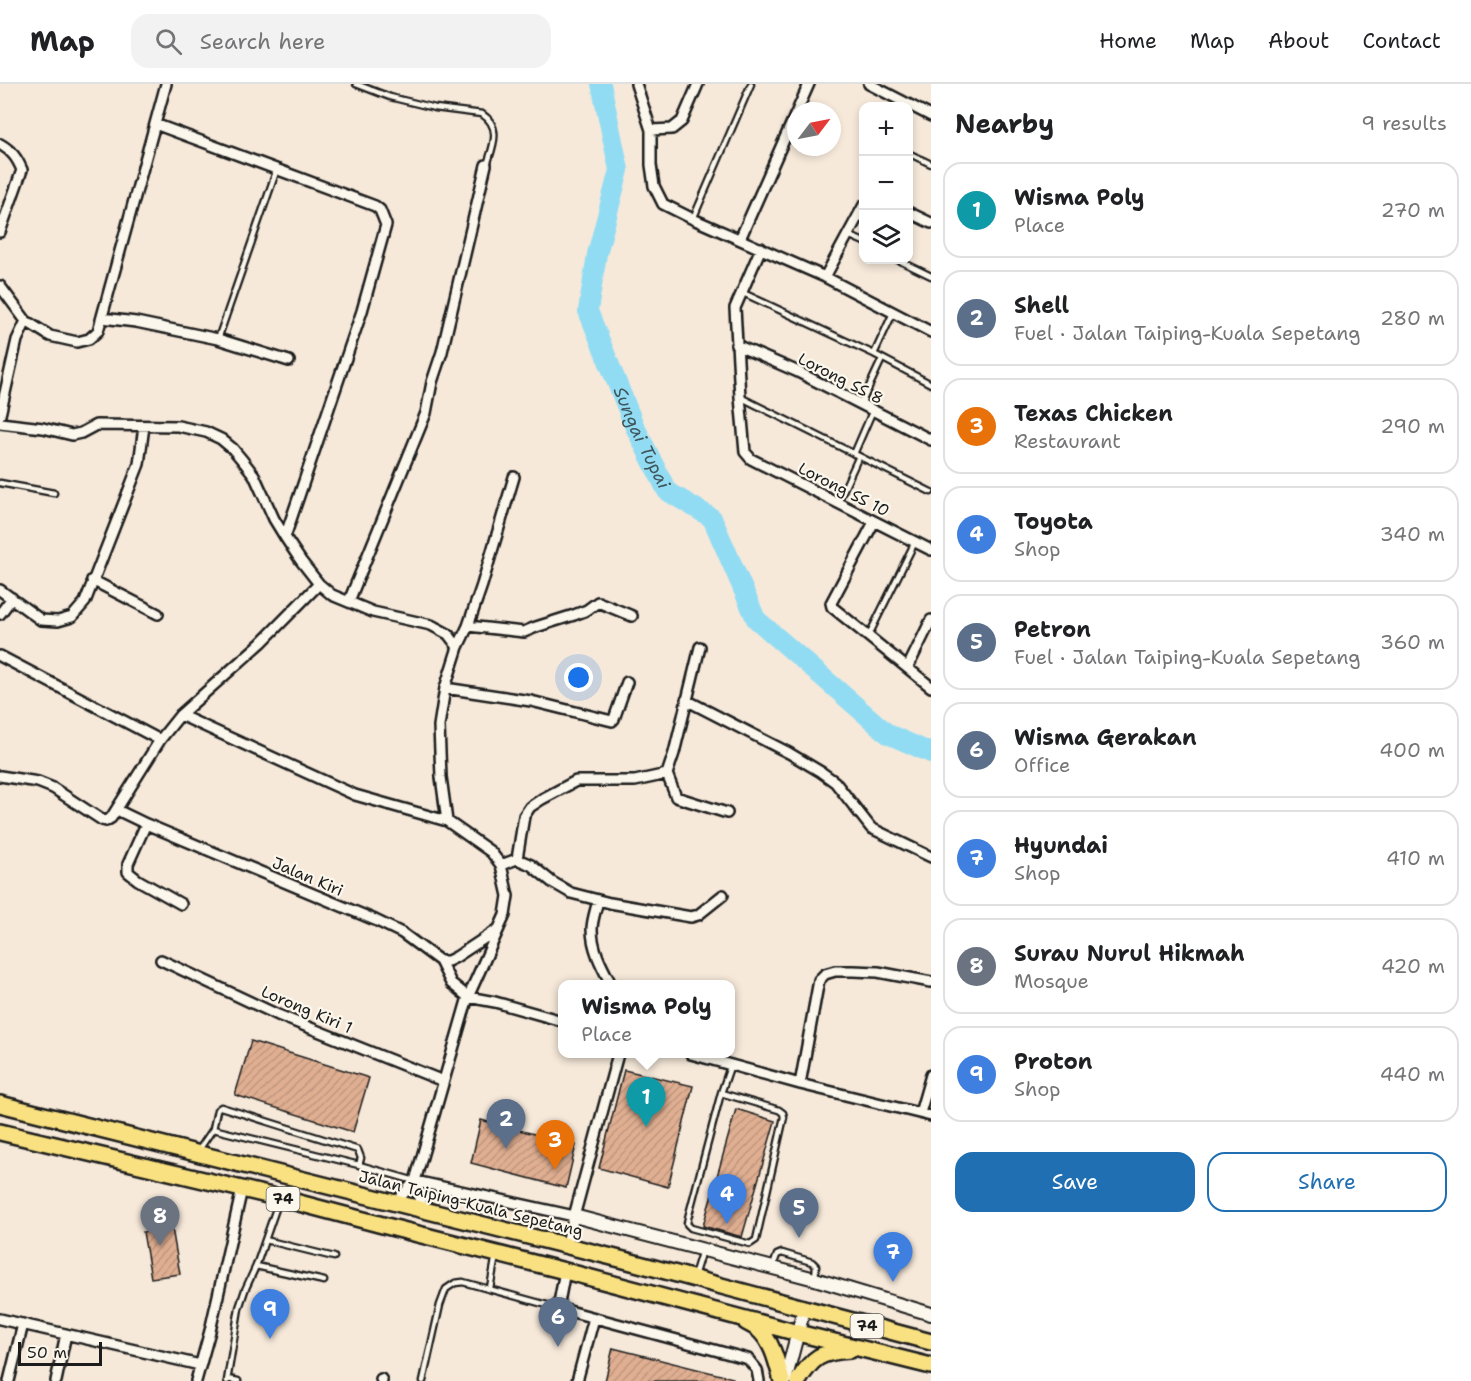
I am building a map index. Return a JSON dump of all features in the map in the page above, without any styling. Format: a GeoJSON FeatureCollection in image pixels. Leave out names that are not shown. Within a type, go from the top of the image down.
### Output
{"type":"FeatureCollection","features":[{"type":"Feature","properties":{"kind":"main road","name":"Jalan Taiping-Kuala Sepetang"},"geometry":{"type":"LineString","coordinates":[[0,1104],[396,1202],[931,1342]]}},
{"type":"Feature","properties":{"kind":"main road","name":"74"},"geometry":{"type":"LineString","coordinates":[[0,1132],[280,1198],[931,1366]]}},
{"type":"Feature","properties":{"kind":"main road"},"geometry":{"type":"LineString","coordinates":[[735,1316],[758,1330],[768,1341],[784,1381]]}},
{"type":"Feature","properties":{"kind":"main road"},"geometry":{"type":"LineString","coordinates":[[798,1381],[808,1365],[815,1359],[838,1350],[862,1349]]}},
{"type":"Feature","properties":{"kind":"street"},"geometry":{"type":"LineString","coordinates":[[0,286],[26,321],[50,336],[77,342],[89,339],[98,331],[166,84]]}},
{"type":"Feature","properties":{"kind":"street"},"geometry":{"type":"LineString","coordinates":[[651,130],[672,129],[682,121],[698,84]]}},
{"type":"Feature","properties":{"kind":"street"},"geometry":{"type":"LineString","coordinates":[[801,102],[809,84]]}},
{"type":"Feature","properties":{"kind":"street"},"geometry":{"type":"LineString","coordinates":[[869,84],[899,102]]}},
{"type":"Feature","properties":{"kind":"street"},"geometry":{"type":"LineString","coordinates":[[637,85],[651,130],[651,165],[654,186],[663,204],[825,277],[931,332]]}},
{"type":"Feature","properties":{"kind":"street"},"geometry":{"type":"LineString","coordinates":[[913,110],[931,116]]}},
{"type":"Feature","properties":{"kind":"street"},"geometry":{"type":"LineString","coordinates":[[155,124],[375,206],[380,210],[386,225],[362,311],[285,537]]}},
{"type":"Feature","properties":{"kind":"street"},"geometry":{"type":"LineString","coordinates":[[740,239],[787,132]]}},
{"type":"Feature","properties":{"kind":"street"},"geometry":{"type":"LineString","coordinates":[[0,144],[17,158],[22,170],[0,232]]}},
{"type":"Feature","properties":{"kind":"street"},"geometry":{"type":"LineString","coordinates":[[349,601],[426,413],[486,165]]}},
{"type":"Feature","properties":{"kind":"street"},"geometry":{"type":"LineString","coordinates":[[825,277],[861,210]]}},
{"type":"Feature","properties":{"kind":"street"},"geometry":{"type":"LineString","coordinates":[[913,214],[931,223]]}},
{"type":"Feature","properties":{"kind":"street"},"geometry":{"type":"LineString","coordinates":[[740,397],[735,308],[761,248]]}},
{"type":"Feature","properties":{"kind":"street"},"geometry":{"type":"LineString","coordinates":[[102,318],[136,322],[218,339],[289,360]]}},
{"type":"Feature","properties":{"kind":"street"},"geometry":{"type":"LineString","coordinates":[[0,415],[17,340],[26,321]]}},
{"type":"Feature","properties":{"kind":"street","name":"Lorong SS 8"},"geometry":{"type":"LineString","coordinates":[[736,345],[796,371],[931,440]]}},
{"type":"Feature","properties":{"kind":"street","name":"Lorong SS 10"},"geometry":{"type":"LineString","coordinates":[[740,397],[745,452],[751,459],[931,550]]}},
{"type":"Feature","properties":{"kind":"street"},"geometry":{"type":"LineString","coordinates":[[0,423],[43,428],[72,435],[96,425],[178,426],[206,432],[221,439],[233,449],[254,475],[274,519],[319,584],[332,595],[373,612],[431,625],[448,634],[458,647]]}},
{"type":"Feature","properties":{"kind":"street"},"geometry":{"type":"LineString","coordinates":[[0,590],[41,620],[58,621],[72,617],[85,602],[139,464],[144,426]]}},
{"type":"Feature","properties":{"kind":"street"},"geometry":{"type":"LineString","coordinates":[[447,821],[441,777],[439,726],[445,688],[458,647],[468,626],[514,477]]}},
{"type":"Feature","properties":{"kind":"street"},"geometry":{"type":"LineString","coordinates":[[874,522],[831,603],[832,607],[931,687]]}},
{"type":"Feature","properties":{"kind":"street"},"geometry":{"type":"LineString","coordinates":[[92,580],[158,614]]}},
{"type":"Feature","properties":{"kind":"street"},"geometry":{"type":"LineString","coordinates":[[0,776],[38,782],[53,788],[102,820],[106,821],[111,818],[160,740],[180,715],[261,643],[319,584]]}},
{"type":"Feature","properties":{"kind":"street"},"geometry":{"type":"LineString","coordinates":[[0,614],[12,598]]}},
{"type":"Feature","properties":{"kind":"street"},"geometry":{"type":"LineString","coordinates":[[468,626],[525,632],[574,615],[598,602],[632,616]]}},
{"type":"Feature","properties":{"kind":"street"},"geometry":{"type":"LineString","coordinates":[[908,667],[931,620]]}},
{"type":"Feature","properties":{"kind":"street"},"geometry":{"type":"LineString","coordinates":[[700,647],[667,774],[676,797],[727,813]]}},
{"type":"Feature","properties":{"kind":"street"},"geometry":{"type":"LineString","coordinates":[[0,656],[160,740]]}},
{"type":"Feature","properties":{"kind":"street"},"geometry":{"type":"LineString","coordinates":[[445,688],[531,701],[612,721],[627,682]]}},
{"type":"Feature","properties":{"kind":"street"},"geometry":{"type":"LineString","coordinates":[[686,700],[821,772],[835,782],[871,828],[931,857]]}},
{"type":"Feature","properties":{"kind":"street"},"geometry":{"type":"LineString","coordinates":[[180,715],[355,795],[447,821],[491,852],[501,865],[507,896],[505,915],[468,997],[415,1181],[396,1202]]}},
{"type":"Feature","properties":{"kind":"street"},"geometry":{"type":"LineString","coordinates":[[517,859],[524,816],[530,807],[542,799],[576,781],[635,781],[667,774]]}},
{"type":"Feature","properties":{"kind":"street","name":"Jalan Kiri"},"geometry":{"type":"LineString","coordinates":[[117,810],[402,933],[440,962],[452,983],[468,997]]}},
{"type":"Feature","properties":{"kind":"street"},"geometry":{"type":"LineString","coordinates":[[146,824],[128,864],[128,872],[181,904]]}},
{"type":"Feature","properties":{"kind":"street"},"geometry":{"type":"LineString","coordinates":[[501,865],[517,859],[531,865],[552,882],[571,893],[691,917],[698,915],[723,895]]}},
{"type":"Feature","properties":{"kind":"street"},"geometry":{"type":"LineString","coordinates":[[598,900],[592,928],[593,941],[596,954],[608,980]]}},
{"type":"Feature","properties":{"kind":"street"},"geometry":{"type":"LineString","coordinates":[[440,962],[456,957],[497,930]]}},
{"type":"Feature","properties":{"kind":"street","name":"Lorong Kiri 1"},"geometry":{"type":"LineString","coordinates":[[161,960],[278,1015],[443,1081]]}},
{"type":"Feature","properties":{"kind":"street"},"geometry":{"type":"LineString","coordinates":[[801,1084],[819,980],[825,974],[835,971],[878,972],[931,982]]}},
{"type":"Feature","properties":{"kind":"street"},"geometry":{"type":"LineString","coordinates":[[468,997],[495,1002],[558,1020]]}},
{"type":"Feature","properties":{"kind":"street"},"geometry":{"type":"LineString","coordinates":[[566,1246],[617,1058]]}},
{"type":"Feature","properties":{"kind":"street"},"geometry":{"type":"LineString","coordinates":[[709,1058],[801,1084],[931,1116]]}},
{"type":"Feature","properties":{"kind":"street"},"geometry":{"type":"LineString","coordinates":[[920,1113],[931,1075]]}},
{"type":"Feature","properties":{"kind":"street"},"geometry":{"type":"LineString","coordinates":[[415,1181],[574,1216],[815,1279],[931,1314]]}},
{"type":"Feature","properties":{"kind":"street"},"geometry":{"type":"LineString","coordinates":[[415,1181],[423,1209]]}},
{"type":"Feature","properties":{"kind":"street"},"geometry":{"type":"LineString","coordinates":[[196,1381],[210,1331],[242,1189]]}},
{"type":"Feature","properties":{"kind":"street"},"geometry":{"type":"LineString","coordinates":[[565,1270],[558,1308],[748,1359],[757,1370],[759,1381]]}},
{"type":"Feature","properties":{"kind":"street"},"geometry":{"type":"LineString","coordinates":[[784,1381],[804,1309]]}},
{"type":"Feature","properties":{"kind":"street"},"geometry":{"type":"LineString","coordinates":[[577,1381],[594,1318]]}},
{"type":"Feature","properties":{"kind":"street"},"geometry":{"type":"LineString","coordinates":[[0,1319],[200,1365]]}},
{"type":"Feature","properties":{"kind":"street"},"geometry":{"type":"LineString","coordinates":[[9,1381],[23,1324]]}},
{"type":"Feature","properties":{"kind":"street"},"geometry":{"type":"LineString","coordinates":[[56,1381],[66,1334]]}},
{"type":"Feature","properties":{"kind":"lane"},"geometry":{"type":"LineString","coordinates":[[356,84],[435,108],[482,114],[493,126],[495,136],[486,165]]}},
{"type":"Feature","properties":{"kind":"lane"},"geometry":{"type":"LineString","coordinates":[[693,219],[751,84]]}},
{"type":"Feature","properties":{"kind":"lane"},"geometry":{"type":"LineString","coordinates":[[913,155],[931,164]]}},
{"type":"Feature","properties":{"kind":"lane"},"geometry":{"type":"LineString","coordinates":[[218,339],[277,169]]}},
{"type":"Feature","properties":{"kind":"lane"},"geometry":{"type":"LineString","coordinates":[[848,235],[859,240]]}},
{"type":"Feature","properties":{"kind":"lane"},"geometry":{"type":"LineString","coordinates":[[906,264],[931,276]]}},
{"type":"Feature","properties":{"kind":"lane"},"geometry":{"type":"LineString","coordinates":[[741,292],[874,354],[931,384]]}},
{"type":"Feature","properties":{"kind":"lane"},"geometry":{"type":"LineString","coordinates":[[874,354],[893,312]]}},
{"type":"Feature","properties":{"kind":"lane"},"geometry":{"type":"LineString","coordinates":[[861,404],[882,359]]}},
{"type":"Feature","properties":{"kind":"lane"},"geometry":{"type":"LineString","coordinates":[[740,397],[931,492]]}},
{"type":"Feature","properties":{"kind":"lane"},"geometry":{"type":"LineString","coordinates":[[838,502],[873,410]]}},
{"type":"Feature","properties":{"kind":"lane"},"geometry":{"type":"LineString","coordinates":[[0,483],[54,493]]}},
{"type":"Feature","properties":{"kind":"lane"},"geometry":{"type":"LineString","coordinates":[[868,637],[915,542]]}},
{"type":"Feature","properties":{"kind":"lane"},"geometry":{"type":"LineString","coordinates":[[722,1093],[778,1110],[783,1113],[784,1117],[756,1240],[750,1244],[691,1228],[687,1224],[687,1218],[722,1093],[731,1064]]}},
{"type":"Feature","properties":{"kind":"lane"},"geometry":{"type":"LineString","coordinates":[[197,1153],[213,1129],[217,1110],[221,1107],[358,1150],[361,1158],[359,1165]]}},
{"type":"Feature","properties":{"kind":"lane"},"geometry":{"type":"LineString","coordinates":[[213,1129],[415,1181]]}},
{"type":"Feature","properties":{"kind":"lane"},"geometry":{"type":"LineString","coordinates":[[238,1381],[227,1380],[239,1308],[280,1198]]}},
{"type":"Feature","properties":{"kind":"lane"},"geometry":{"type":"LineString","coordinates":[[265,1240],[334,1257]]}},
{"type":"Feature","properties":{"kind":"lane"},"geometry":{"type":"LineString","coordinates":[[693,1279],[702,1250]]}},
{"type":"Feature","properties":{"kind":"lane"},"geometry":{"type":"LineString","coordinates":[[772,1268],[777,1256],[782,1253],[812,1262],[816,1266],[815,1279]]}},
{"type":"Feature","properties":{"kind":"lane"},"geometry":{"type":"LineString","coordinates":[[490,1288],[496,1254]]}},
{"type":"Feature","properties":{"kind":"lane"},"geometry":{"type":"LineString","coordinates":[[256,1266],[324,1281]]}},
{"type":"Feature","properties":{"kind":"lane"},"geometry":{"type":"LineString","coordinates":[[423,1381],[440,1305],[446,1289],[455,1283],[463,1282],[490,1288],[558,1308]]}},
{"type":"Feature","properties":{"kind":"building"},"geometry":{"type":"Polygon","coordinates":[[[251,1041],[369,1078],[353,1132],[235,1095],[251,1041]]]}},
{"type":"Feature","properties":{"kind":"building"},"geometry":{"type":"Polygon","coordinates":[[[624,1070],[693,1086],[668,1187],[599,1168],[624,1070]]]}},
{"type":"Feature","properties":{"kind":"building"},"geometry":{"type":"Polygon","coordinates":[[[736,1109],[775,1121],[742,1237],[703,1226],[736,1109]]]}},
{"type":"Feature","properties":{"kind":"building"},"geometry":{"type":"Polygon","coordinates":[[[481,1120],[576,1145],[566,1188],[471,1163],[481,1120]]]}},
{"type":"Feature","properties":{"kind":"building"},"geometry":{"type":"Polygon","coordinates":[[[172,1228],[180,1274],[151,1278],[143,1232],[172,1228]]]}},
{"type":"Feature","properties":{"kind":"building"},"geometry":{"type":"Polygon","coordinates":[[[613,1348],[733,1378],[733,1381],[605,1381],[613,1348]]]}},
{"type":"Feature","properties":{"kind":"waterway","name":"Sungai Tupai"},"geometry":{"type":"LineString","coordinates":[[601,84],[619,170],[597,254],[588,311],[634,425],[667,491],[712,518],[756,619],[888,734],[931,753]]}},
{"type":"Feature","properties":{"kind":"place","name":"Wisma Poly"},"geometry":{"type":"Point","coordinates":[646,1127]}},
{"type":"Feature","properties":{"kind":"place","name":"Shell"},"geometry":{"type":"Point","coordinates":[506,1149]}},
{"type":"Feature","properties":{"kind":"place","name":"Texas Chicken"},"geometry":{"type":"Point","coordinates":[555,1170]}},
{"type":"Feature","properties":{"kind":"place","name":"Toyota"},"geometry":{"type":"Point","coordinates":[727,1224]}},
{"type":"Feature","properties":{"kind":"place","name":"Petron"},"geometry":{"type":"Point","coordinates":[799,1238]}},
{"type":"Feature","properties":{"kind":"place","name":"Surau Nurul Hikmah"},"geometry":{"type":"Point","coordinates":[160,1246]}},
{"type":"Feature","properties":{"kind":"place","name":"Hyundai"},"geometry":{"type":"Point","coordinates":[893,1282]}},
{"type":"Feature","properties":{"kind":"place","name":"Proton"},"geometry":{"type":"Point","coordinates":[270,1339]}},
{"type":"Feature","properties":{"kind":"place","name":"Wisma Gerakan"},"geometry":{"type":"Point","coordinates":[558,1347]}}]}
